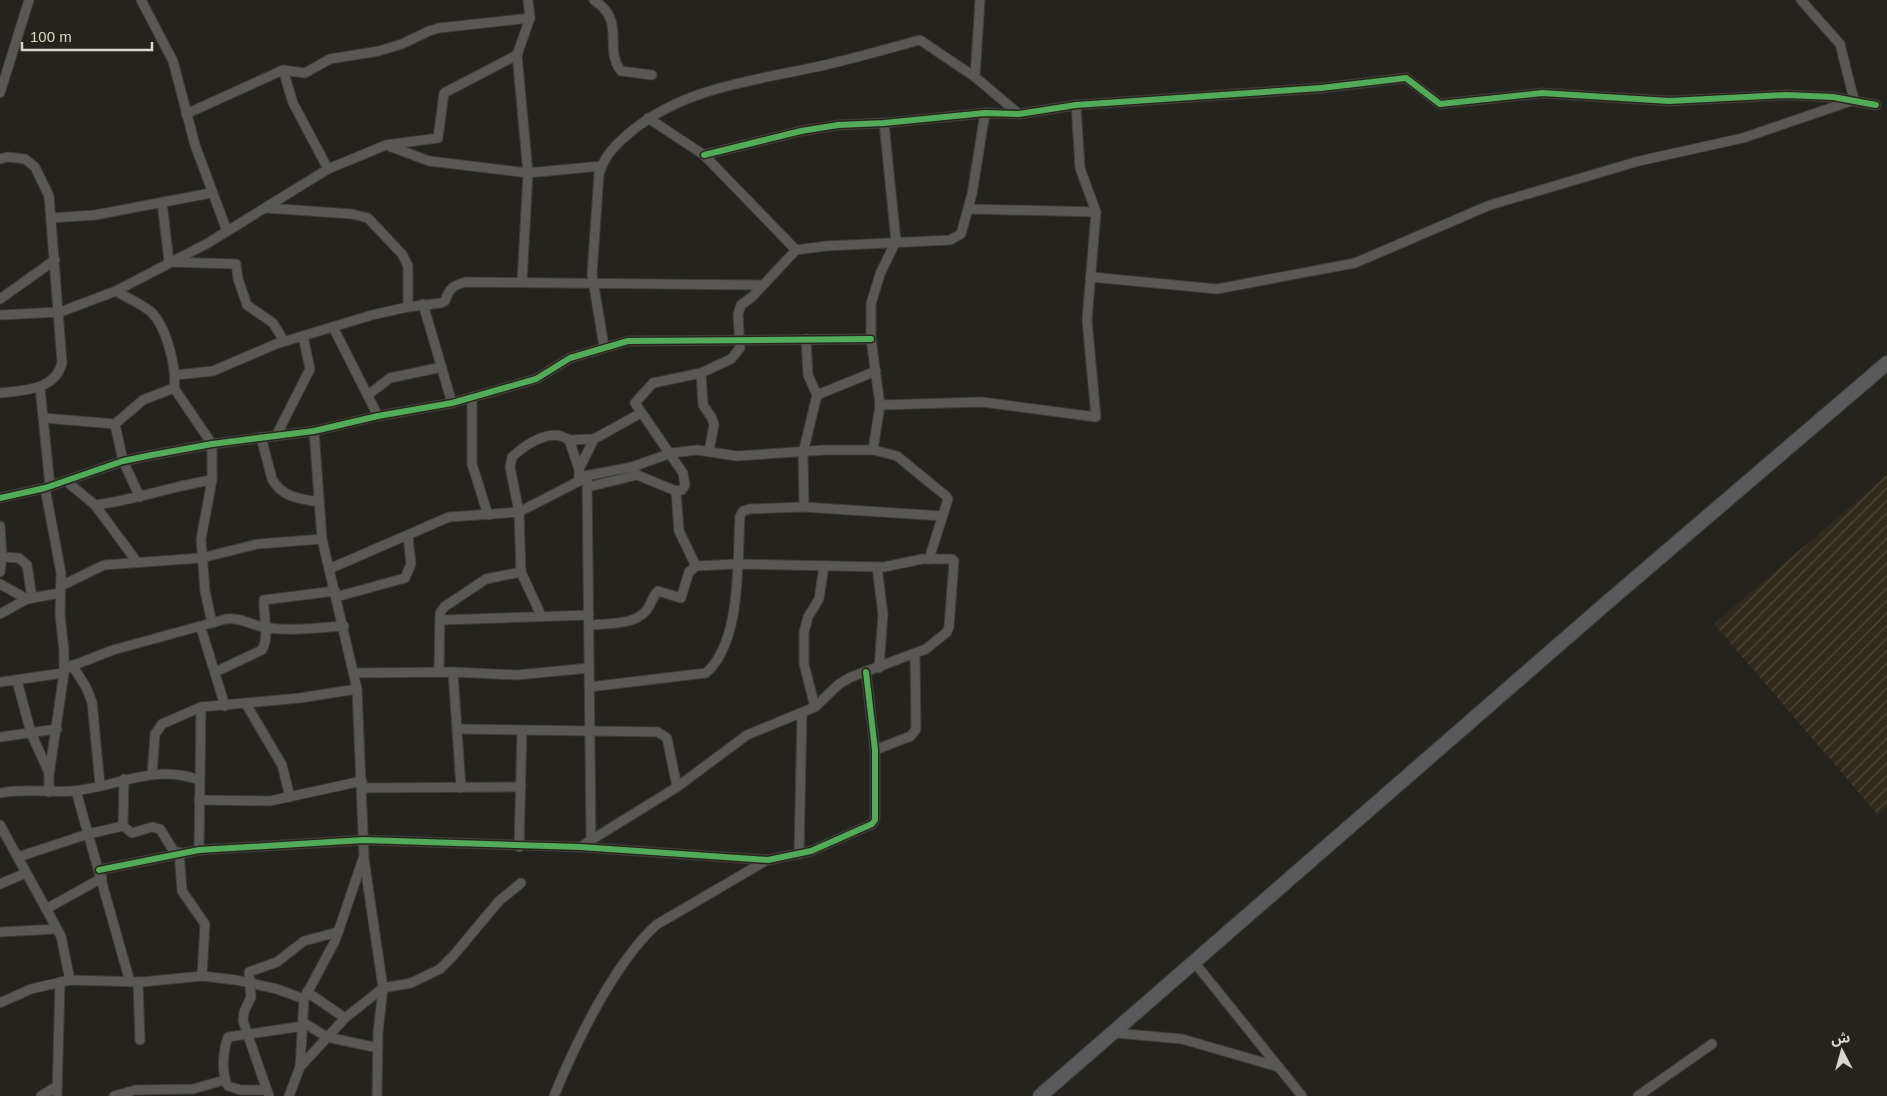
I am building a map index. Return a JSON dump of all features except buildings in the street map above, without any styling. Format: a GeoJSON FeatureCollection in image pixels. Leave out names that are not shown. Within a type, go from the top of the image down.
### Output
{"type":"FeatureCollection","features":[{"type":"Feature","properties":{"kind":"highway"},"geometry":{"type":"LineString","coordinates":[[1040,1096],[1115,1033],[1602,606],[1887,363]]}},
{"type":"Feature","properties":{"kind":"street"},"geometry":{"type":"LineString","coordinates":[[0,92],[29,0]]}},
{"type":"Feature","properties":{"kind":"street"},"geometry":{"type":"LineString","coordinates":[[141,0],[173,61],[186,114],[211,193],[227,231]]}},
{"type":"Feature","properties":{"kind":"street"},"geometry":{"type":"LineString","coordinates":[[522,282],[528,173],[517,55],[530,18],[528,0]]}},
{"type":"Feature","properties":{"kind":"street"},"geometry":{"type":"LineString","coordinates":[[594,0],[604,7],[614,29],[615,63],[620,71],[652,75]]}},
{"type":"Feature","properties":{"kind":"street"},"geometry":{"type":"LineString","coordinates":[[975,76],[980,0]]}},
{"type":"Feature","properties":{"kind":"street"},"geometry":{"type":"LineString","coordinates":[[1801,0],[1840,44],[1854,100]]}},
{"type":"Feature","properties":{"kind":"street"},"geometry":{"type":"LineString","coordinates":[[186,114],[283,70],[305,73],[330,59],[394,47],[439,28],[530,18]]}},
{"type":"Feature","properties":{"kind":"street"},"geometry":{"type":"LineString","coordinates":[[604,347],[593,283],[599,174],[601,166],[615,145],[648,118],[683,100],[713,89],[828,64],[920,40],[975,76],[1019,114]]}},
{"type":"Feature","properties":{"kind":"street"},"geometry":{"type":"LineString","coordinates":[[0,315],[60,312],[116,291],[227,231],[328,169],[386,145],[438,138],[444,93],[517,55]]}},
{"type":"Feature","properties":{"kind":"street"},"geometry":{"type":"LineString","coordinates":[[283,70],[293,103],[328,169]]}},
{"type":"Feature","properties":{"kind":"street"},"geometry":{"type":"LineString","coordinates":[[704,154],[801,130],[838,125],[884,124],[984,112],[1019,114],[1076,104],[1321,88],[1406,78],[1440,104],[1542,93],[1668,101],[1786,95],[1854,100],[1876,105]]}},
{"type":"Feature","properties":{"kind":"street"},"geometry":{"type":"LineString","coordinates":[[1091,277],[1217,289],[1355,263],[1490,205],[1639,161],[1743,138],[1854,100]]}},
{"type":"Feature","properties":{"kind":"street"},"geometry":{"type":"LineString","coordinates":[[880,405],[982,402],[1096,416],[1087,320],[1096,212],[1080,168],[1076,104]]}},
{"type":"Feature","properties":{"kind":"street"},"geometry":{"type":"LineString","coordinates":[[329,569],[449,517],[519,512],[582,474],[635,471],[676,491],[682,490],[683,473],[635,403],[653,383],[701,372],[731,359],[739,350],[739,310],[796,250],[826,246],[955,238],[961,234],[969,209],[984,112]]}},
{"type":"Feature","properties":{"kind":"street"},"geometry":{"type":"LineString","coordinates":[[648,118],[704,154],[796,250]]}},
{"type":"Feature","properties":{"kind":"street"},"geometry":{"type":"LineString","coordinates":[[873,450],[880,405],[871,339],[872,295],[896,242],[884,124]]}},
{"type":"Feature","properties":{"kind":"street"},"geometry":{"type":"LineString","coordinates":[[386,145],[429,161],[528,173],[601,166]]}},
{"type":"Feature","properties":{"kind":"street"},"geometry":{"type":"LineString","coordinates":[[0,159],[8,157],[25,159],[35,167],[49,196],[60,312],[62,364],[60,371],[53,379],[40,388],[0,393]]}},
{"type":"Feature","properties":{"kind":"street"},"geometry":{"type":"LineString","coordinates":[[51,218],[95,215],[211,193]]}},
{"type":"Feature","properties":{"kind":"street"},"geometry":{"type":"LineString","coordinates":[[162,202],[169,262]]}},
{"type":"Feature","properties":{"kind":"street"},"geometry":{"type":"LineString","coordinates":[[266,208],[352,214],[368,218],[402,254],[408,266],[408,307]]}},
{"type":"Feature","properties":{"kind":"street"},"geometry":{"type":"LineString","coordinates":[[969,209],[1096,212]]}},
{"type":"Feature","properties":{"kind":"street"},"geometry":{"type":"LineString","coordinates":[[0,299],[55,260]]}},
{"type":"Feature","properties":{"kind":"street"},"geometry":{"type":"LineString","coordinates":[[169,262],[236,264],[238,279],[247,305],[273,323],[284,341]]}},
{"type":"Feature","properties":{"kind":"street"},"geometry":{"type":"LineString","coordinates":[[176,375],[213,371],[284,341],[408,307],[445,301],[450,289],[455,285],[466,282],[761,285]]}},
{"type":"Feature","properties":{"kind":"street"},"geometry":{"type":"LineString","coordinates":[[116,291],[155,316],[174,363],[176,375],[174,388],[212,444],[212,480],[202,529],[201,558],[212,623]]}},
{"type":"Feature","properties":{"kind":"street"},"geometry":{"type":"LineString","coordinates":[[423,304],[452,403]]}},
{"type":"Feature","properties":{"kind":"street"},"geometry":{"type":"LineString","coordinates":[[333,327],[378,416]]}},
{"type":"Feature","properties":{"kind":"street"},"geometry":{"type":"LineString","coordinates":[[276,436],[310,369],[303,336]]}},
{"type":"Feature","properties":{"kind":"street"},"geometry":{"type":"LineString","coordinates":[[0,498],[48,487],[123,461],[212,444],[314,431],[378,416],[452,403],[536,379],[570,358],[628,341],[654,339],[740,341],[871,339]]}},
{"type":"Feature","properties":{"kind":"street"},"geometry":{"type":"LineString","coordinates":[[804,507],[803,453],[817,395],[808,375],[806,339]]}},
{"type":"Feature","properties":{"kind":"street"},"geometry":{"type":"LineString","coordinates":[[368,395],[390,378],[442,367]]}},
{"type":"Feature","properties":{"kind":"street"},"geometry":{"type":"LineString","coordinates":[[817,395],[876,371]]}},
{"type":"Feature","properties":{"kind":"street"},"geometry":{"type":"LineString","coordinates":[[701,372],[703,405],[714,424],[709,450]]}},
{"type":"Feature","properties":{"kind":"street"},"geometry":{"type":"LineString","coordinates":[[40,388],[44,418],[48,487],[57,543],[67,669],[49,792]]}},
{"type":"Feature","properties":{"kind":"street"},"geometry":{"type":"LineString","coordinates":[[44,418],[115,424],[143,400],[174,388]]}},
{"type":"Feature","properties":{"kind":"street"},"geometry":{"type":"LineString","coordinates":[[472,397],[472,464],[488,515]]}},
{"type":"Feature","properties":{"kind":"street"},"geometry":{"type":"LineString","coordinates":[[542,615],[522,572],[519,512],[510,467],[512,457],[522,448],[543,438],[558,435],[569,440],[594,438],[641,412]]}},
{"type":"Feature","properties":{"kind":"street"},"geometry":{"type":"LineString","coordinates":[[115,424],[123,461],[140,497]]}},
{"type":"Feature","properties":{"kind":"street"},"geometry":{"type":"LineString","coordinates":[[314,431],[322,539],[344,626],[357,689],[364,856],[383,988],[378,1048],[377,1096]]}},
{"type":"Feature","properties":{"kind":"street"},"geometry":{"type":"LineString","coordinates":[[261,437],[275,485],[290,497],[318,502]]}},
{"type":"Feature","properties":{"kind":"street"},"geometry":{"type":"LineString","coordinates":[[582,474],[594,438]]}},
{"type":"Feature","properties":{"kind":"street"},"geometry":{"type":"LineString","coordinates":[[569,440],[588,487],[590,839]]}},
{"type":"Feature","properties":{"kind":"street"},"geometry":{"type":"LineString","coordinates":[[588,487],[635,471],[671,454],[709,450],[737,456],[873,450],[897,456],[944,492],[948,499],[929,559]]}},
{"type":"Feature","properties":{"kind":"street"},"geometry":{"type":"LineString","coordinates":[[95,505],[125,501],[186,484],[212,480]]}},
{"type":"Feature","properties":{"kind":"street"},"geometry":{"type":"LineString","coordinates":[[66,481],[95,505],[137,562]]}},
{"type":"Feature","properties":{"kind":"street"},"geometry":{"type":"LineString","coordinates":[[676,491],[679,531],[696,566]]}},
{"type":"Feature","properties":{"kind":"street"},"geometry":{"type":"LineString","coordinates":[[589,687],[706,673],[721,655],[728,637],[736,605],[736,564],[740,516],[743,511],[750,509],[804,507],[942,516]]}},
{"type":"Feature","properties":{"kind":"street"},"geometry":{"type":"LineString","coordinates":[[0,526],[2,557],[0,572]]}},
{"type":"Feature","properties":{"kind":"street"},"geometry":{"type":"LineString","coordinates":[[214,672],[262,650],[266,628],[264,600],[267,598],[335,594],[405,578],[411,564],[408,536]]}},
{"type":"Feature","properties":{"kind":"street"},"geometry":{"type":"LineString","coordinates":[[0,614],[30,599],[61,590],[98,567],[137,562],[201,558],[258,544],[322,539]]}},
{"type":"Feature","properties":{"kind":"street"},"geometry":{"type":"LineString","coordinates":[[2,557],[19,558],[27,565],[30,599]]}},
{"type":"Feature","properties":{"kind":"street"},"geometry":{"type":"LineString","coordinates":[[440,620],[542,615],[589,620],[630,621],[639,617],[647,610],[651,598],[658,591],[681,598],[689,572],[696,566],[736,564],[877,566],[929,559],[952,559],[954,561],[950,622],[947,632],[926,649],[839,684],[815,707],[746,735],[677,787],[590,839],[580,847]]}},
{"type":"Feature","properties":{"kind":"street"},"geometry":{"type":"LineString","coordinates":[[815,707],[804,664],[804,632],[808,617],[821,592],[824,566]]}},
{"type":"Feature","properties":{"kind":"street"},"geometry":{"type":"LineString","coordinates":[[877,566],[883,614],[879,668]]}},
{"type":"Feature","properties":{"kind":"street"},"geometry":{"type":"LineString","coordinates":[[439,672],[440,613],[444,607],[486,579],[522,572]]}},
{"type":"Feature","properties":{"kind":"street"},"geometry":{"type":"LineString","coordinates":[[0,584],[30,599]]}},
{"type":"Feature","properties":{"kind":"street"},"geometry":{"type":"LineString","coordinates":[[0,682],[17,681],[67,669],[113,650],[235,618],[266,628],[344,626]]}},
{"type":"Feature","properties":{"kind":"street"},"geometry":{"type":"LineString","coordinates":[[201,628],[225,706]]}},
{"type":"Feature","properties":{"kind":"street"},"geometry":{"type":"LineString","coordinates":[[875,750],[911,736],[916,729],[915,654]]}},
{"type":"Feature","properties":{"kind":"street"},"geometry":{"type":"LineString","coordinates":[[354,673],[453,672],[517,674],[589,668]]}},
{"type":"Feature","properties":{"kind":"street"},"geometry":{"type":"LineString","coordinates":[[67,669],[86,687],[92,702],[100,785]]}},
{"type":"Feature","properties":{"kind":"street"},"geometry":{"type":"LineString","coordinates":[[453,672],[461,788]]}},
{"type":"Feature","properties":{"kind":"street"},"geometry":{"type":"LineString","coordinates":[[46,909],[101,874],[174,854],[199,850],[364,840],[519,847],[580,847],[768,860],[799,854],[822,847],[872,824],[875,820],[875,750],[866,672]]}},
{"type":"Feature","properties":{"kind":"street"},"geometry":{"type":"LineString","coordinates":[[17,681],[31,733],[50,775]]}},
{"type":"Feature","properties":{"kind":"street"},"geometry":{"type":"LineString","coordinates":[[152,774],[155,734],[158,729],[162,724],[201,707],[300,698],[357,689]]}},
{"type":"Feature","properties":{"kind":"street"},"geometry":{"type":"LineString","coordinates":[[246,704],[282,765],[290,797]]}},
{"type":"Feature","properties":{"kind":"street"},"geometry":{"type":"LineString","coordinates":[[199,850],[201,707]]}},
{"type":"Feature","properties":{"kind":"street"},"geometry":{"type":"LineString","coordinates":[[799,854],[802,713]]}},
{"type":"Feature","properties":{"kind":"street"},"geometry":{"type":"LineString","coordinates":[[0,738],[57,729]]}},
{"type":"Feature","properties":{"kind":"street"},"geometry":{"type":"LineString","coordinates":[[457,729],[658,732],[665,735],[677,787]]}},
{"type":"Feature","properties":{"kind":"street"},"geometry":{"type":"LineString","coordinates":[[519,847],[522,731]]}},
{"type":"Feature","properties":{"kind":"street"},"geometry":{"type":"LineString","coordinates":[[0,793],[11,791],[49,792],[76,790],[152,774],[200,775]]}},
{"type":"Feature","properties":{"kind":"street"},"geometry":{"type":"LineString","coordinates":[[123,826],[124,779]]}},
{"type":"Feature","properties":{"kind":"street"},"geometry":{"type":"LineString","coordinates":[[199,800],[270,800],[362,785],[521,788]]}},
{"type":"Feature","properties":{"kind":"street"},"geometry":{"type":"LineString","coordinates":[[76,790],[134,982],[140,1040]]}},
{"type":"Feature","properties":{"kind":"street"},"geometry":{"type":"LineString","coordinates":[[0,824],[63,943],[65,981],[57,1091],[42,1096]]}},
{"type":"Feature","properties":{"kind":"street"},"geometry":{"type":"LineString","coordinates":[[18,857],[88,834],[123,826]]}},
{"type":"Feature","properties":{"kind":"street"},"geometry":{"type":"LineString","coordinates":[[123,826],[132,833],[152,827],[160,829],[174,854],[182,891],[205,924],[202,976]]}},
{"type":"Feature","properties":{"kind":"street"},"geometry":{"type":"LineString","coordinates":[[289,1096],[300,1067],[305,996],[338,932],[364,856]]}},
{"type":"Feature","properties":{"kind":"street"},"geometry":{"type":"LineString","coordinates":[[554,1096],[568,1063],[587,1027],[629,954],[643,937],[664,921],[768,860]]}},
{"type":"Feature","properties":{"kind":"street"},"geometry":{"type":"LineString","coordinates":[[0,884],[26,873]]}},
{"type":"Feature","properties":{"kind":"street"},"geometry":{"type":"LineString","coordinates":[[300,1067],[345,1018],[383,988],[411,983],[440,969],[498,901],[521,883]]}},
{"type":"Feature","properties":{"kind":"street"},"geometry":{"type":"LineString","coordinates":[[0,932],[57,929]]}},
{"type":"Feature","properties":{"kind":"street"},"geometry":{"type":"LineString","coordinates":[[338,932],[308,939],[277,962],[250,970],[251,997],[243,1017],[247,1033],[268,1093],[233,1089],[225,1080],[224,1046],[228,1037],[247,1033],[304,1024],[327,1037],[378,1048]]}},
{"type":"Feature","properties":{"kind":"street"},"geometry":{"type":"LineString","coordinates":[[1194,962],[1302,1096]]}},
{"type":"Feature","properties":{"kind":"street"},"geometry":{"type":"LineString","coordinates":[[0,1003],[30,989],[65,981],[134,982],[202,976],[249,983],[305,996],[345,1018]]}},
{"type":"Feature","properties":{"kind":"street"},"geometry":{"type":"LineString","coordinates":[[1115,1033],[1182,1039],[1279,1067]]}},
{"type":"Feature","properties":{"kind":"street"},"geometry":{"type":"LineString","coordinates":[[1638,1096],[1712,1044]]}},
{"type":"Feature","properties":{"kind":"street"},"geometry":{"type":"LineString","coordinates":[[114,1096],[135,1090],[194,1092],[225,1080]]}},
{"type":"Feature","properties":{"kind":"shaded area"},"geometry":{"type":"Polygon","coordinates":[[[1887,475],[1887,807],[1878,815],[1714,624],[1887,475]]]}},
{"type":"Feature","properties":{"kind":"cycle path"},"geometry":{"type":"LineString","coordinates":[[704,155],[801,131],[838,125],[884,123],[985,113],[1019,114],[1076,105],[1321,88],[1406,78],[1440,104],[1542,93],[1669,101],[1786,95],[1833,97],[1876,105]]}},
{"type":"Feature","properties":{"kind":"cycle path"},"geometry":{"type":"LineString","coordinates":[[0,498],[45,488],[123,461],[212,444],[314,431],[378,416],[452,403],[536,379],[570,358],[628,341],[871,339]]}},
{"type":"Feature","properties":{"kind":"cycle path"},"geometry":{"type":"LineString","coordinates":[[99,870],[199,850],[364,840],[580,847],[768,860],[811,851],[872,824],[875,820],[875,750],[866,672]]}}]}
